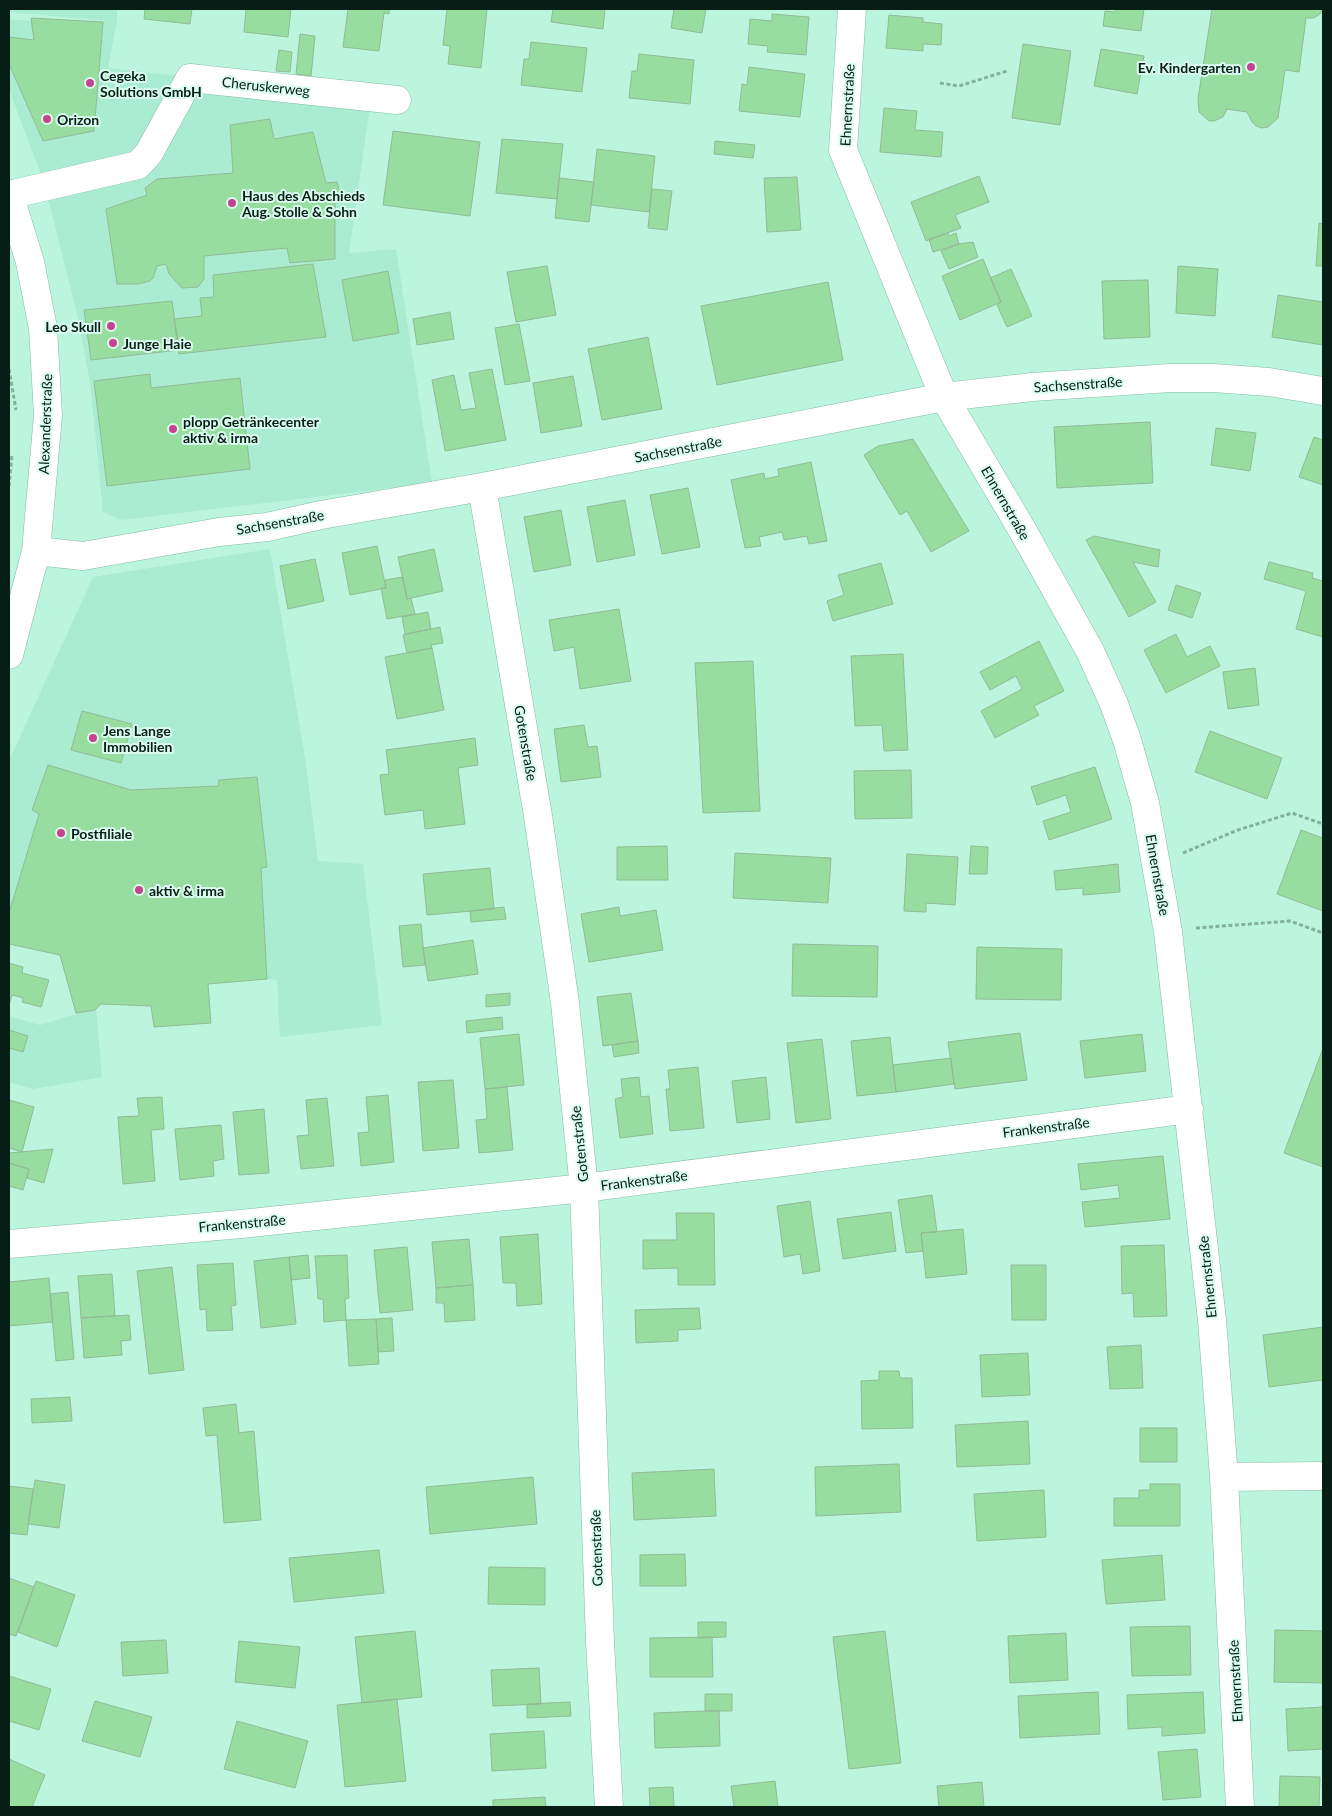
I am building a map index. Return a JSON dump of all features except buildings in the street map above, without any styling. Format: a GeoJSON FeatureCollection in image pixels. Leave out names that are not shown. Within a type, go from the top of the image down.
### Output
{"type":"FeatureCollection","features":[{"type":"Feature","properties":{"kind":"street","name":"Ehnernstraße"},"geometry":{"type":"LineString","coordinates":[[852,9],[842,150],[944,396],[1061,597],[1090,651],[1114,704],[1127,740],[1145,803],[1168,932],[1212,1320],[1224,1477],[1240,1807]]}},
{"type":"Feature","properties":{"kind":"street","name":"Cheruskerweg"},"geometry":{"type":"LineString","coordinates":[[9,194],[138,165],[149,153],[190,78],[396,100]]}},
{"type":"Feature","properties":{"kind":"street","name":"Alexanderstraße"},"geometry":{"type":"LineString","coordinates":[[9,194],[30,262],[44,328],[48,415],[36,550],[9,655]]}},
{"type":"Feature","properties":{"kind":"street","name":"Sachsenstraße"},"geometry":{"type":"LineString","coordinates":[[36,550],[83,556],[219,532],[267,527],[321,515],[482,487],[944,396],[1032,387],[1170,378],[1213,378],[1268,382],[1323,391]]}},
{"type":"Feature","properties":{"kind":"street","name":"Gotenstraße"},"geometry":{"type":"LineString","coordinates":[[482,487],[538,816],[565,1003],[584,1188],[600,1642],[609,1807]]}},
{"type":"Feature","properties":{"kind":"street","name":"Frankenstraße"},"geometry":{"type":"LineString","coordinates":[[9,1244],[241,1224],[584,1188],[1189,1108]]}},
{"type":"Feature","properties":{"kind":"street"},"geometry":{"type":"LineString","coordinates":[[1224,1477],[1323,1476]]}},
{"type":"Feature","properties":{"kind":"path"},"geometry":{"type":"LineString","coordinates":[[940,83],[959,86],[1007,71]]}},
{"type":"Feature","properties":{"kind":"path"},"geometry":{"type":"LineString","coordinates":[[9,369],[17,416]]}},
{"type":"Feature","properties":{"kind":"path"},"geometry":{"type":"LineString","coordinates":[[9,486],[13,451]]}},
{"type":"Feature","properties":{"kind":"path"},"geometry":{"type":"LineString","coordinates":[[1157,864],[1238,830],[1292,813],[1323,824]]}},
{"type":"Feature","properties":{"kind":"path"},"geometry":{"type":"LineString","coordinates":[[1187,928],[1290,921],[1323,933]]}},
{"type":"Feature","properties":{"kind":"shaded area"},"geometry":{"type":"Polygon","coordinates":[[[9,9],[117,9],[117,21],[108,68],[371,98],[349,253],[396,249],[432,483],[121,520],[103,512],[90,382],[77,314],[44,183],[9,89],[9,20],[108,21],[9,12],[9,9]]]}},
{"type":"Feature","properties":{"kind":"shaded area"},"geometry":{"type":"Polygon","coordinates":[[[270,549],[305,758],[318,861],[363,864],[382,1025],[280,1037],[277,980],[267,979],[208,984],[211,1023],[154,1027],[151,1006],[101,1004],[93,1010],[96,1010],[102,1077],[33,1089],[9,1082],[9,1016],[40,1025],[76,1014],[60,955],[9,944],[9,761],[93,577],[270,549]]]}},
{"type":"Feature","properties":{"kind":"place","name":"Ev. Kindergarten"},"geometry":{"type":"Point","coordinates":[1251,67]}},
{"type":"Feature","properties":{"kind":"place","name":"Cegeka Solutions GmbH"},"geometry":{"type":"Point","coordinates":[90,83]}},
{"type":"Feature","properties":{"kind":"place","name":"Orizon"},"geometry":{"type":"Point","coordinates":[47,119]}},
{"type":"Feature","properties":{"kind":"place","name":"Haus des Abschieds Aug. Stolle & Sohn"},"geometry":{"type":"Point","coordinates":[232,203]}},
{"type":"Feature","properties":{"kind":"place","name":"Leo Skull"},"geometry":{"type":"Point","coordinates":[111,326]}},
{"type":"Feature","properties":{"kind":"place","name":"Junge Haie"},"geometry":{"type":"Point","coordinates":[113,343]}},
{"type":"Feature","properties":{"kind":"place","name":"plopp Getränkecenter aktiv & irma"},"geometry":{"type":"Point","coordinates":[173,429]}},
{"type":"Feature","properties":{"kind":"place","name":"Jens Lange Immobilien"},"geometry":{"type":"Point","coordinates":[93,738]}},
{"type":"Feature","properties":{"kind":"place","name":"Postfiliale"},"geometry":{"type":"Point","coordinates":[61,833]}},
{"type":"Feature","properties":{"kind":"place","name":"aktiv & irma"},"geometry":{"type":"Point","coordinates":[139,890]}}]}
